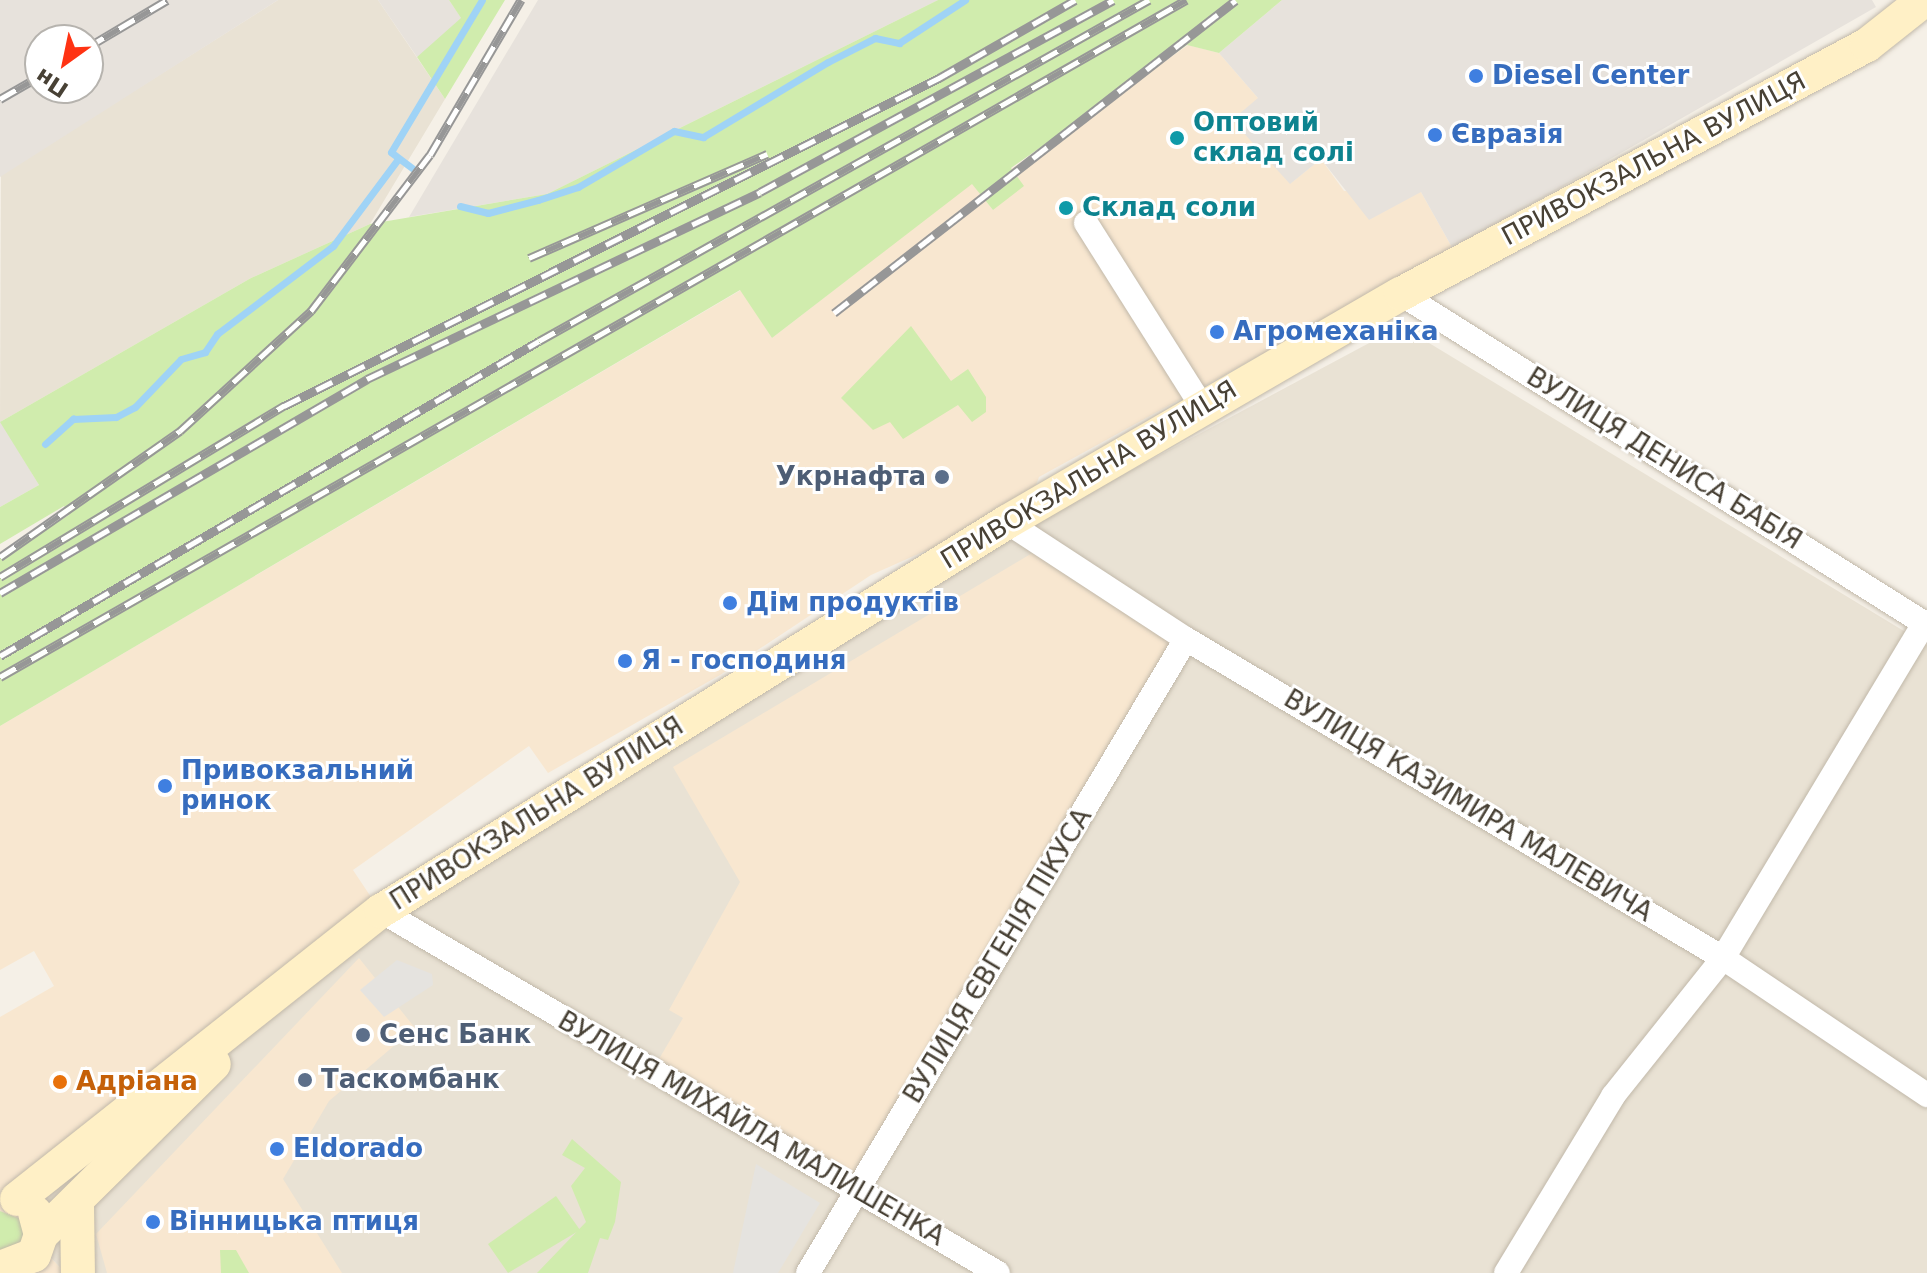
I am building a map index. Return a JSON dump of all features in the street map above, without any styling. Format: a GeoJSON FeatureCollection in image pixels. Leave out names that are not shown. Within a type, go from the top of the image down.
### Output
{"type":"FeatureCollection","features":[{"type":"Feature","properties":{"kind":"main road","name":"ПРИВОКЗАЛЬНА ВУЛИЦЯ"},"geometry":{"type":"LineString","coordinates":[[281,994],[381,911],[1007,522],[1401,294],[1867,45],[1924,0]]}},
{"type":"Feature","properties":{"kind":"main road"},"geometry":{"type":"LineString","coordinates":[[66,1273],[39,1252],[36,1214],[6,1197],[281,994]]}},
{"type":"Feature","properties":{"kind":"main road"},"geometry":{"type":"LineString","coordinates":[[0,1268],[39,1252],[77,1205],[281,994]]}},
{"type":"Feature","properties":{"kind":"main road"},"geometry":{"type":"LineString","coordinates":[[77,1205],[78,1273]]}},
{"type":"Feature","properties":{"kind":"street"},"geometry":{"type":"LineString","coordinates":[[1086,223],[1203,408]]}},
{"type":"Feature","properties":{"kind":"street","name":"ВУЛИЦЯ ДЕНИСА БАБІЯ"},"geometry":{"type":"LineString","coordinates":[[1401,294],[1926,624]]}},
{"type":"Feature","properties":{"kind":"street","name":"ВУЛИЦЯ КАЗИМИРА МАЛЕВИЧА"},"geometry":{"type":"LineString","coordinates":[[1007,522],[1186,639],[1723,958],[1927,1095]]}},
{"type":"Feature","properties":{"kind":"street"},"geometry":{"type":"LineString","coordinates":[[1506,1273],[1613,1096],[1723,958],[1926,624]]}},
{"type":"Feature","properties":{"kind":"street","name":"ВУЛИЦЯ ЄВГЕНІЯ ПІКУСА"},"geometry":{"type":"LineString","coordinates":[[808,1273],[1186,639]]}},
{"type":"Feature","properties":{"kind":"street","name":"ВУЛИЦЯ МИХАЙЛА МАЛИШЕНКА"},"geometry":{"type":"LineString","coordinates":[[381,911],[998,1273]]}},
{"type":"Feature","properties":{"kind":"shaded area"},"geometry":{"type":"Polygon","coordinates":[[[0,0],[278,0],[0,177],[0,0]]]}},
{"type":"Feature","properties":{"kind":"shaded area"},"geometry":{"type":"Polygon","coordinates":[[[278,0],[378,0],[445,99],[370,224],[251,278],[0,422],[1,175],[278,0]]]}},
{"type":"Feature","properties":{"kind":"shaded area"},"geometry":{"type":"Polygon","coordinates":[[[378,0],[449,0],[466,25],[417,57],[378,0]]]}},
{"type":"Feature","properties":{"kind":"shaded area"},"geometry":{"type":"Polygon","coordinates":[[[538,0],[938,0],[547,194],[409,217],[538,0]]]}},
{"type":"Feature","properties":{"kind":"shaded area"},"geometry":{"type":"Polygon","coordinates":[[[1282,0],[1872,0],[1876,7],[1453,249],[1421,192],[1369,220],[1321,159],[1290,184],[1232,120],[1258,98],[1219,53],[1282,0]]]}},
{"type":"Feature","properties":{"kind":"shaded area"},"geometry":{"type":"Polygon","coordinates":[[[1188,45],[1219,53],[1258,98],[1291,183],[1321,159],[1344,191],[1421,192],[1453,249],[1039,477],[1034,490],[935,556],[925,551],[871,575],[720,675],[548,773],[529,746],[353,870],[381,912],[17,1221],[65,1273],[0,1273],[0,1017],[54,986],[34,951],[0,970],[0,726],[741,290],[772,338],[972,183],[993,210],[1011,169],[1188,45]]]}},
{"type":"Feature","properties":{"kind":"shaded area"},"geometry":{"type":"Polygon","coordinates":[[[1401,326],[1927,645],[1927,1273],[65,1273],[17,1221],[381,912],[1012,534],[1401,326]]]}},
{"type":"Feature","properties":{"kind":"shaded area"},"geometry":{"type":"Polygon","coordinates":[[[0,420],[39,485],[0,507],[0,420]]]}},
{"type":"Feature","properties":{"kind":"shaded area"},"geometry":{"type":"Polygon","coordinates":[[[1044,546],[1186,639],[858,1193],[652,1071],[683,1018],[669,1010],[740,882],[673,767],[1044,546]]]}},
{"type":"Feature","properties":{"kind":"shaded area"},"geometry":{"type":"Polygon","coordinates":[[[359,958],[415,1028],[329,1101],[283,1179],[342,1273],[107,1273],[96,1234],[359,958]]]}},
{"type":"Feature","properties":{"kind":"shaded area"},"geometry":{"type":"Polygon","coordinates":[[[397,960],[432,974],[433,985],[384,1017],[360,990],[397,960]]]}},
{"type":"Feature","properties":{"kind":"shaded area"},"geometry":{"type":"Polygon","coordinates":[[[756,1164],[820,1203],[778,1273],[733,1273],[756,1164]]]}},
{"type":"Feature","properties":{"kind":"green space"},"geometry":{"type":"Polygon","coordinates":[[[449,0],[505,0],[445,99],[417,57],[461,18],[449,0]]]}},
{"type":"Feature","properties":{"kind":"green space"},"geometry":{"type":"Polygon","coordinates":[[[938,0],[1282,0],[1219,53],[1187,45],[1011,168],[1024,186],[993,210],[972,184],[772,338],[740,290],[0,726],[0,557],[69,515],[64,506],[0,544],[0,507],[39,485],[0,422],[251,278],[370,224],[547,194],[938,0]]]}},
{"type":"Feature","properties":{"kind":"green space"},"geometry":{"type":"Polygon","coordinates":[[[911,326],[951,381],[968,369],[986,397],[986,412],[972,422],[958,405],[903,439],[890,422],[873,430],[841,398],[911,326]]]}},
{"type":"Feature","properties":{"kind":"green space"},"geometry":{"type":"Polygon","coordinates":[[[572,1139],[621,1182],[615,1222],[608,1240],[600,1238],[588,1273],[537,1273],[586,1222],[571,1186],[585,1168],[562,1155],[572,1139]]]}},
{"type":"Feature","properties":{"kind":"green space"},"geometry":{"type":"Polygon","coordinates":[[[556,1196],[580,1230],[508,1273],[488,1244],[556,1196]]]}},
{"type":"Feature","properties":{"kind":"green space"},"geometry":{"type":"Polygon","coordinates":[[[0,1211],[23,1220],[26,1242],[0,1255],[0,1211]]]}},
{"type":"Feature","properties":{"kind":"green space"},"geometry":{"type":"Polygon","coordinates":[[[220,1250],[236,1250],[249,1273],[221,1273],[220,1250]]]}},
{"type":"Feature","properties":{"kind":"waterway"},"geometry":{"type":"LineString","coordinates":[[412,168],[391,152],[482,0]]}},
{"type":"Feature","properties":{"kind":"waterway"},"geometry":{"type":"LineString","coordinates":[[460,206],[488,213],[538,200],[578,187],[674,131],[703,137],[828,62],[875,38],[899,43],[965,0]]}},
{"type":"Feature","properties":{"kind":"waterway"},"geometry":{"type":"LineString","coordinates":[[45,444],[73,419],[116,417],[135,407],[181,359],[205,352],[217,334],[333,246],[398,159]]}},
{"type":"Feature","properties":{"kind":"railway"},"geometry":{"type":"LineString","coordinates":[[104,37],[167,0]]}},
{"type":"Feature","properties":{"kind":"railway"},"geometry":{"type":"LineString","coordinates":[[0,557],[180,431],[311,311],[430,155],[521,0]]}},
{"type":"Feature","properties":{"kind":"railway"},"geometry":{"type":"LineString","coordinates":[[0,577],[284,406],[939,78],[1075,0]]}},
{"type":"Feature","properties":{"kind":"railway"},"geometry":{"type":"LineString","coordinates":[[0,593],[367,379],[760,192],[1113,0]]}},
{"type":"Feature","properties":{"kind":"railway"},"geometry":{"type":"LineString","coordinates":[[0,656],[539,341],[1149,0]]}},
{"type":"Feature","properties":{"kind":"railway"},"geometry":{"type":"LineString","coordinates":[[0,677],[1186,0]]}},
{"type":"Feature","properties":{"kind":"railway"},"geometry":{"type":"LineString","coordinates":[[834,313],[1236,0]]}},
{"type":"Feature","properties":{"kind":"railway"},"geometry":{"type":"LineString","coordinates":[[0,99],[24,85]]}},
{"type":"Feature","properties":{"kind":"railway"},"geometry":{"type":"LineString","coordinates":[[529,258],[767,154]]}},
{"type":"Feature","properties":{"kind":"place","name":"Diesel Center"},"geometry":{"type":"Point","coordinates":[1476,76]}},
{"type":"Feature","properties":{"kind":"place","name":"Євразія"},"geometry":{"type":"Point","coordinates":[1435,135]}},
{"type":"Feature","properties":{"kind":"place","name":"Оптовий склад солі"},"geometry":{"type":"Point","coordinates":[1177,138]}},
{"type":"Feature","properties":{"kind":"place","name":"Склад соли"},"geometry":{"type":"Point","coordinates":[1066,208]}},
{"type":"Feature","properties":{"kind":"place","name":"Агромеханіка"},"geometry":{"type":"Point","coordinates":[1217,332]}},
{"type":"Feature","properties":{"kind":"place","name":"Укрнафта"},"geometry":{"type":"Point","coordinates":[942,477]}},
{"type":"Feature","properties":{"kind":"place","name":"Дім продуктів"},"geometry":{"type":"Point","coordinates":[730,603]}},
{"type":"Feature","properties":{"kind":"place","name":"Я - господиня"},"geometry":{"type":"Point","coordinates":[625,661]}},
{"type":"Feature","properties":{"kind":"place","name":"Привокзальний ринок"},"geometry":{"type":"Point","coordinates":[165,786]}},
{"type":"Feature","properties":{"kind":"place","name":"Сенс Банк"},"geometry":{"type":"Point","coordinates":[363,1035]}},
{"type":"Feature","properties":{"kind":"place","name":"Таскомбанк"},"geometry":{"type":"Point","coordinates":[305,1080]}},
{"type":"Feature","properties":{"kind":"place","name":"Адріана"},"geometry":{"type":"Point","coordinates":[60,1082]}},
{"type":"Feature","properties":{"kind":"place","name":"Eldorado"},"geometry":{"type":"Point","coordinates":[277,1149]}},
{"type":"Feature","properties":{"kind":"place","name":"Вінницька птиця"},"geometry":{"type":"Point","coordinates":[153,1222]}}]}
